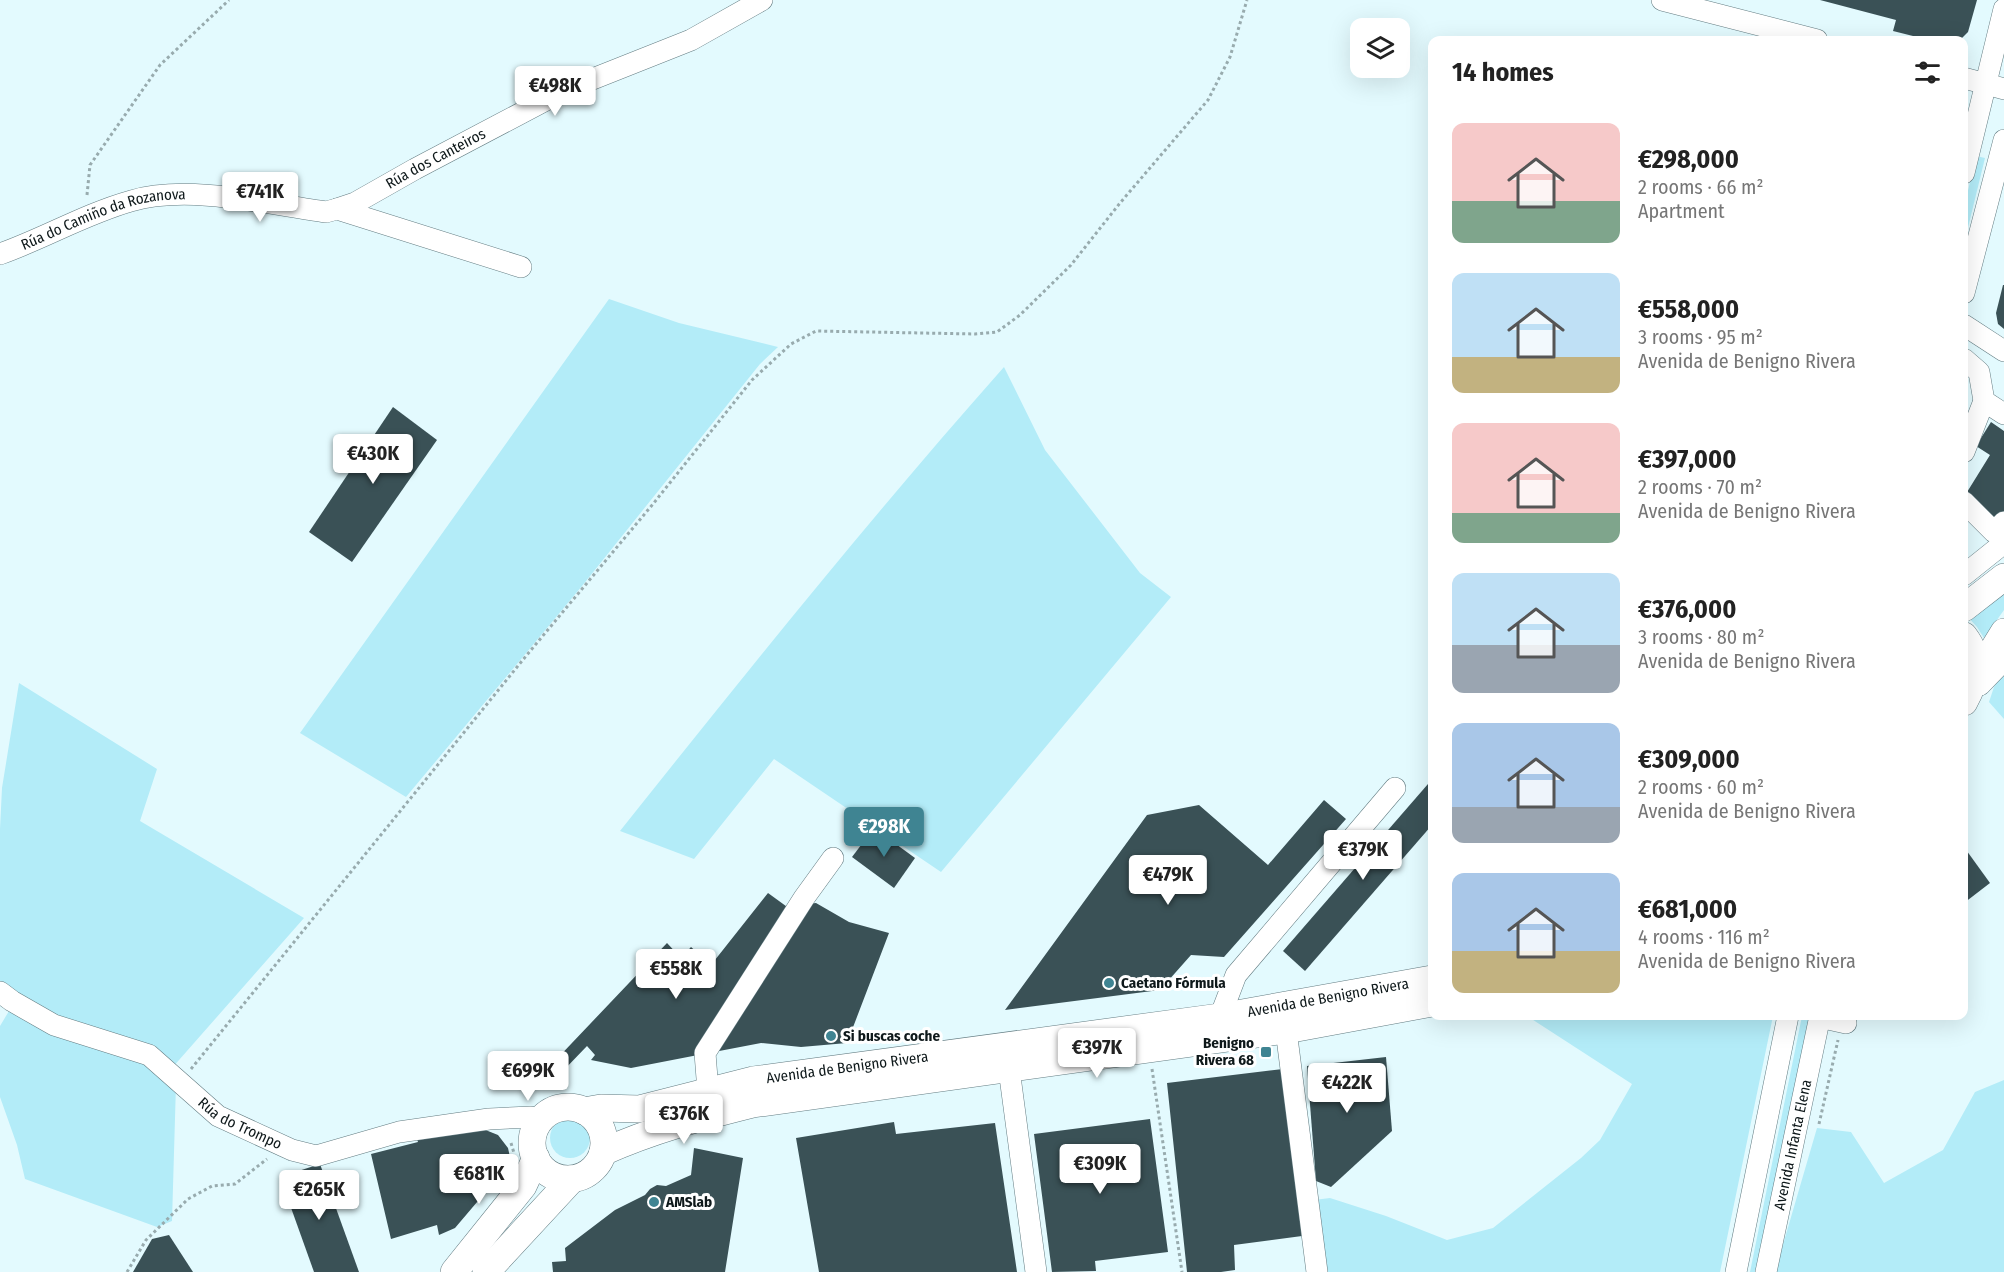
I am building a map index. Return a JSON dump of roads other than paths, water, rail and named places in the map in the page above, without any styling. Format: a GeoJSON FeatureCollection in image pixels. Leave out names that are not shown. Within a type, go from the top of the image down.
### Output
{"type":"FeatureCollection","features":[{"type":"Feature","properties":{"kind":"main road"},"geometry":{"type":"LineString","coordinates":[[1968,605],[2004,577]]}},
{"type":"Feature","properties":{"kind":"main road"},"geometry":{"type":"LineString","coordinates":[[1968,693],[2004,632]]}},
{"type":"Feature","properties":{"kind":"main road"},"geometry":{"type":"LineString","coordinates":[[1968,642],[1975,660],[1968,693]]}},
{"type":"Feature","properties":{"kind":"main road","name":"Avenida de Benigno Rivera"},"geometry":{"type":"LineString","coordinates":[[584,1111],[601,1108],[639,1109],[753,1080],[1220,1017],[1428,981]]}},
{"type":"Feature","properties":{"kind":"main road","name":"Avenida de Benigno Rivera"},"geometry":{"type":"LineString","coordinates":[[603,1152],[638,1136],[687,1120],[753,1104],[1286,1030],[1428,1004]]}},
{"type":"Feature","properties":{"kind":"main road"},"geometry":{"type":"LineString","coordinates":[[560,1108],[572,1108],[592,1116],[602,1132],[603,1152],[599,1162],[583,1176],[572,1179],[561,1178],[542,1167],[536,1158],[533,1140],[539,1122],[548,1113],[560,1108]]}},
{"type":"Feature","properties":{"kind":"main road"},"geometry":{"type":"LineString","coordinates":[[454,1272],[523,1186],[536,1158]]}},
{"type":"Feature","properties":{"kind":"main road"},"geometry":{"type":"LineString","coordinates":[[497,1266],[572,1179]]}},
{"type":"Feature","properties":{"kind":"street","name":"Rúa dos Canteiros"},"geometry":{"type":"LineString","coordinates":[[337,208],[355,203],[565,90],[691,40],[762,0]]}},
{"type":"Feature","properties":{"kind":"street"},"geometry":{"type":"LineString","coordinates":[[1662,0],[1802,36]]}},
{"type":"Feature","properties":{"kind":"street"},"geometry":{"type":"LineString","coordinates":[[1968,162],[1995,86],[2004,9]]}},
{"type":"Feature","properties":{"kind":"street"},"geometry":{"type":"LineString","coordinates":[[1968,79],[1995,86]]}},
{"type":"Feature","properties":{"kind":"street"},"geometry":{"type":"LineString","coordinates":[[1968,278],[2004,140]]}},
{"type":"Feature","properties":{"kind":"street","name":"Rúa do Camiño da Rozanova"},"geometry":{"type":"LineString","coordinates":[[0,254],[86,216],[134,200],[187,193],[326,212],[337,208],[521,267]]}},
{"type":"Feature","properties":{"kind":"street"},"geometry":{"type":"LineString","coordinates":[[1968,328],[2004,351]]}},
{"type":"Feature","properties":{"kind":"street"},"geometry":{"type":"LineString","coordinates":[[1968,362],[1979,372],[1984,401],[1968,442]]}},
{"type":"Feature","properties":{"kind":"street"},"geometry":{"type":"LineString","coordinates":[[1984,401],[2004,414]]}},
{"type":"Feature","properties":{"kind":"street"},"geometry":{"type":"LineString","coordinates":[[1968,506],[1994,532],[2004,522]]}},
{"type":"Feature","properties":{"kind":"street"},"geometry":{"type":"LineString","coordinates":[[1968,570],[2004,543]]}},
{"type":"Feature","properties":{"kind":"street"},"geometry":{"type":"LineString","coordinates":[[1968,693],[2004,660]]}},
{"type":"Feature","properties":{"kind":"street"},"geometry":{"type":"LineString","coordinates":[[1220,1017],[1236,975],[1395,788]]}},
{"type":"Feature","properties":{"kind":"street"},"geometry":{"type":"LineString","coordinates":[[708,1091],[705,1053],[804,898],[833,858]]}},
{"type":"Feature","properties":{"kind":"street","name":"Rúa do Trompo"},"geometry":{"type":"LineString","coordinates":[[0,992],[54,1025],[149,1055],[218,1116],[292,1150],[316,1156],[399,1132],[489,1119],[531,1117],[539,1122]]}},
{"type":"Feature","properties":{"kind":"street","name":"Avenida Infanta Elena"},"geometry":{"type":"LineString","coordinates":[[1736,1272],[1787,1020]]}},
{"type":"Feature","properties":{"kind":"street","name":"Avenida Infanta Elena"},"geometry":{"type":"LineString","coordinates":[[1766,1272],[1818,1020]]}},
{"type":"Feature","properties":{"kind":"street"},"geometry":{"type":"LineString","coordinates":[[1834,1020],[1846,1023]]}},
{"type":"Feature","properties":{"kind":"street"},"geometry":{"type":"LineString","coordinates":[[1286,1030],[1317,1272]]}},
{"type":"Feature","properties":{"kind":"street"},"geometry":{"type":"LineString","coordinates":[[1009,1069],[1036,1272]]}},
{"type":"Feature","properties":{"kind":"place","name":"Caetano Fórmula"},"geometry":{"type":"Point","coordinates":[1109,983]}},
{"type":"Feature","properties":{"kind":"place","name":"Si buscas coche"},"geometry":{"type":"Point","coordinates":[831,1036]}},
{"type":"Feature","properties":{"kind":"place","name":"Benigno Rivera 68"},"geometry":{"type":"Point","coordinates":[1266,1052]}},
{"type":"Feature","properties":{"kind":"place","name":"AMSlab"},"geometry":{"type":"Point","coordinates":[654,1202]}}]}
